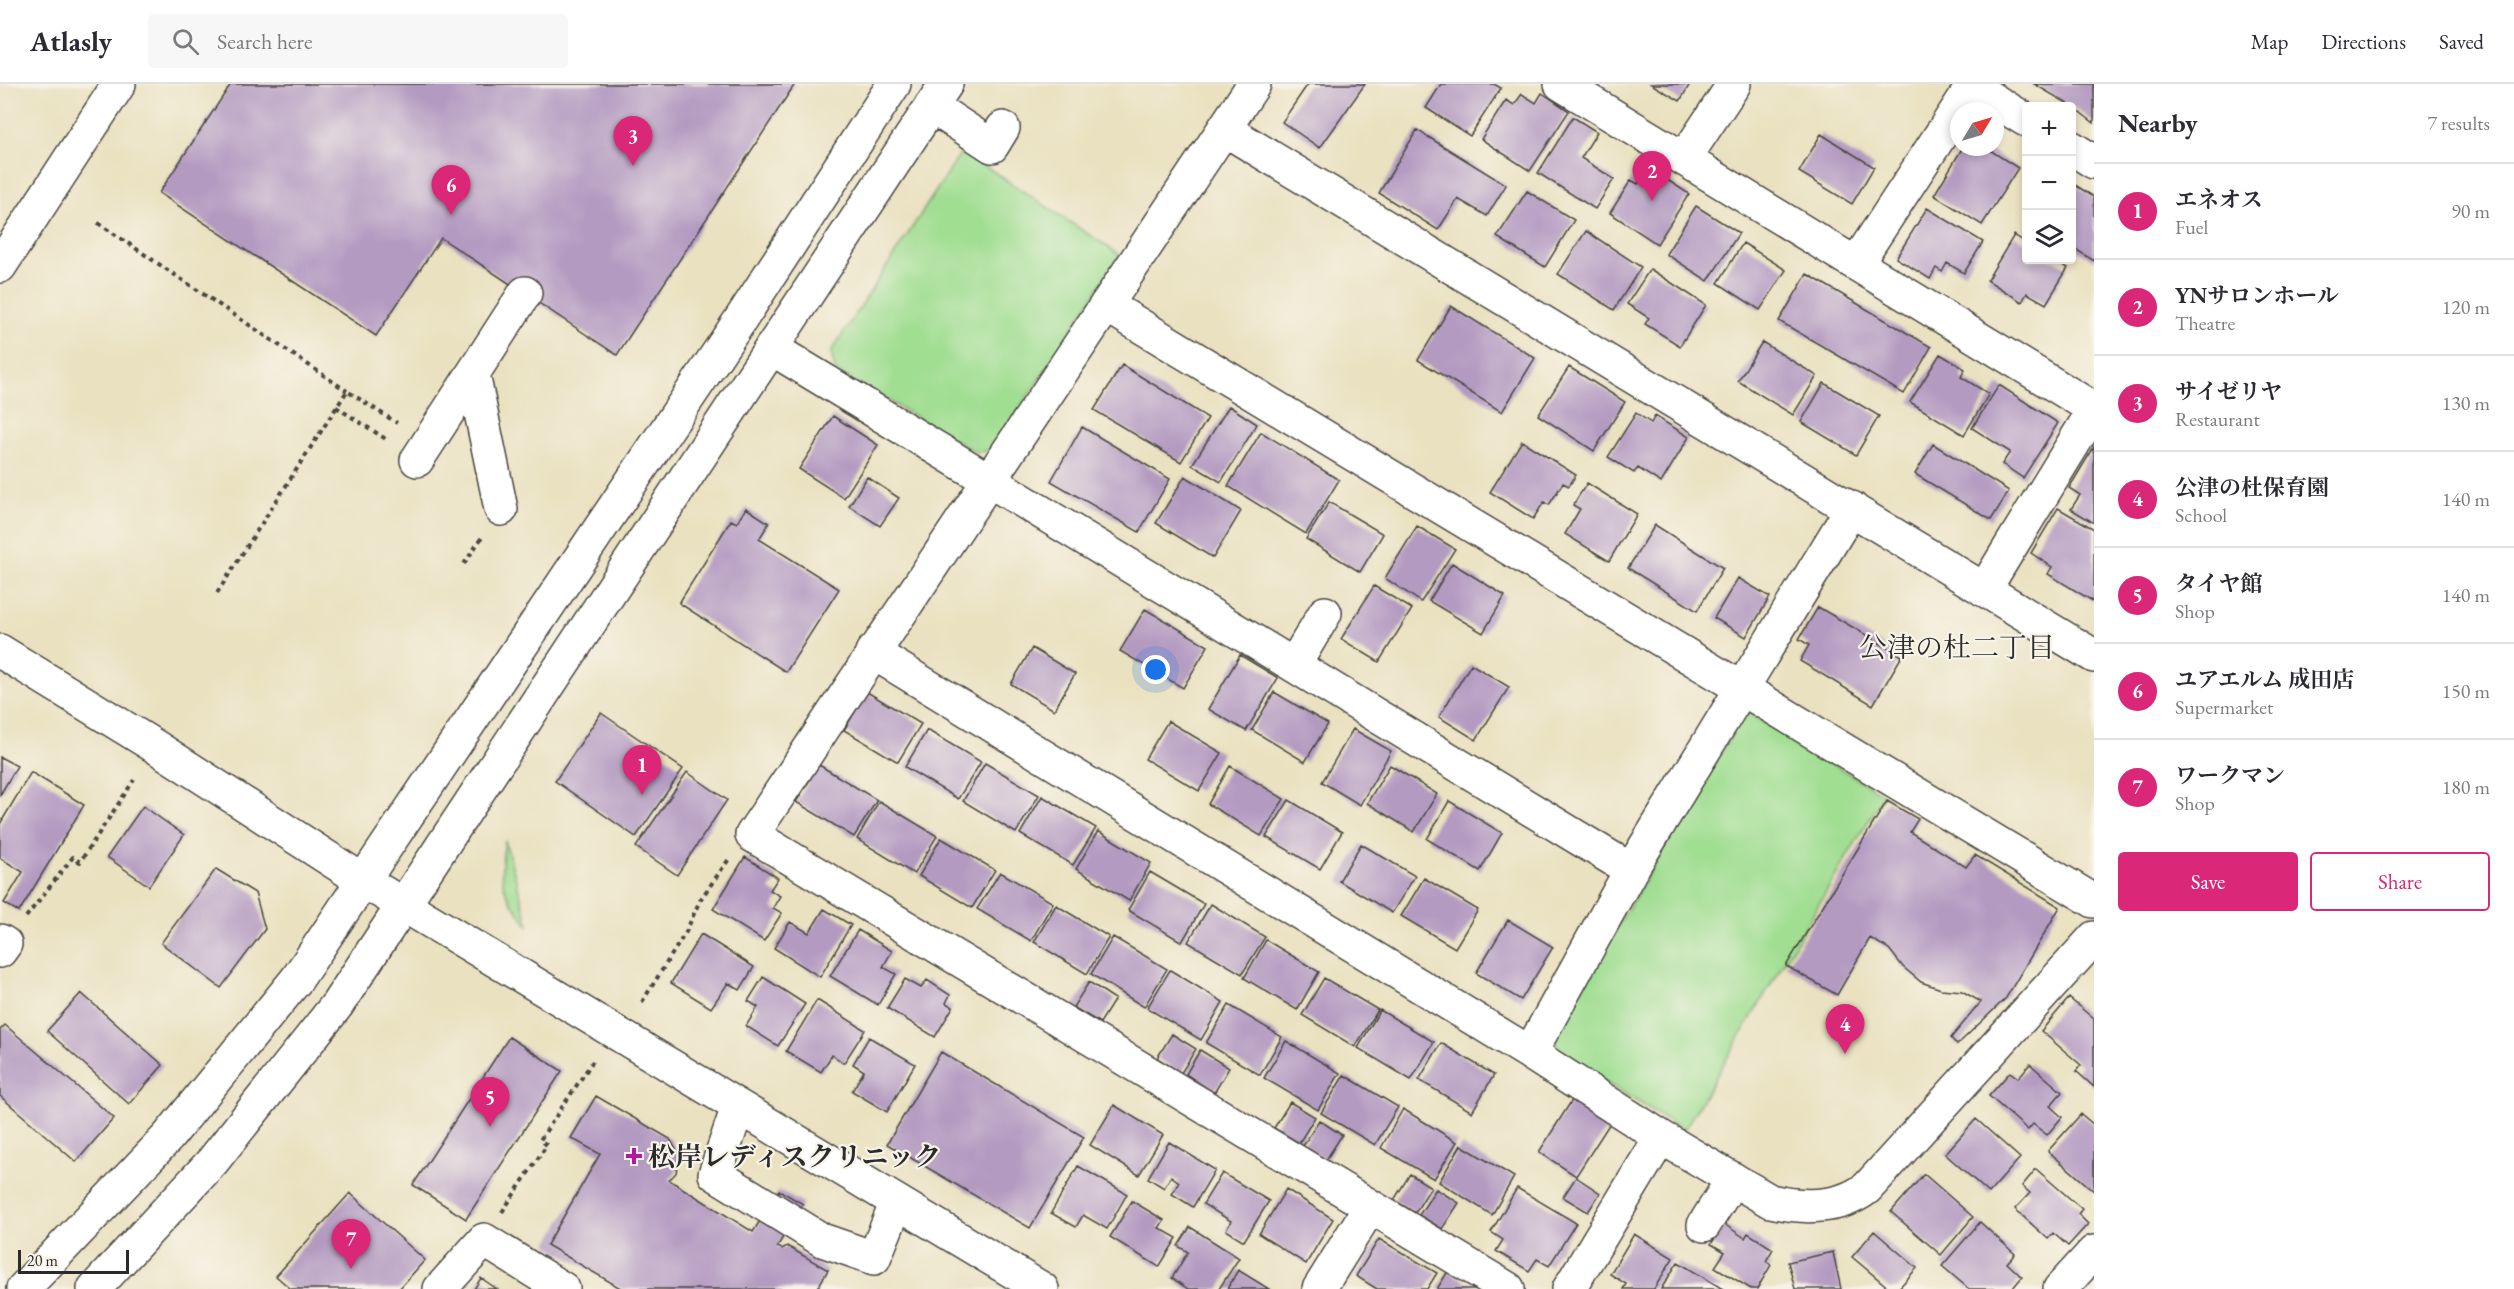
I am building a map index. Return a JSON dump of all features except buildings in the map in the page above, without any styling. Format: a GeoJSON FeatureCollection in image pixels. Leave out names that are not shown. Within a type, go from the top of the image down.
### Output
{"type":"FeatureCollection","features":[{"type":"Feature","properties":{"kind":"street"},"geometry":{"type":"LineString","coordinates":[[0,266],[119,84]]}},
{"type":"Feature","properties":{"kind":"street"},"geometry":{"type":"LineString","coordinates":[[23,1289],[168,1137],[297,979],[739,322],[894,84]]}},
{"type":"Feature","properties":{"kind":"street"},"geometry":{"type":"LineString","coordinates":[[1254,84],[991,480],[872,652],[752,835],[1508,1289]]}},
{"type":"Feature","properties":{"kind":"street"},"geometry":{"type":"LineString","coordinates":[[1561,84],[2094,409],[1984,590]]}},
{"type":"Feature","properties":{"kind":"street"},"geometry":{"type":"LineString","coordinates":[[1684,159],[1734,84]]}},
{"type":"Feature","properties":{"kind":"street"},"geometry":{"type":"LineString","coordinates":[[1856,264],[1973,85],[2022,117]]}},
{"type":"Feature","properties":{"kind":"street"},"geometry":{"type":"LineString","coordinates":[[93,1289],[212,1162],[283,1076],[337,1005],[939,95],[992,146],[1003,128]]}},
{"type":"Feature","properties":{"kind":"street"},"geometry":{"type":"LineString","coordinates":[[1224,129],[2094,656]]}},
{"type":"Feature","properties":{"kind":"street"},"geometry":{"type":"LineString","coordinates":[[2076,151],[2094,162]]}},
{"type":"Feature","properties":{"kind":"street"},"geometry":{"type":"LineString","coordinates":[[417,460],[525,293]]}},
{"type":"Feature","properties":{"kind":"street"},"geometry":{"type":"LineString","coordinates":[[1106,305],[2094,901]]}},
{"type":"Feature","properties":{"kind":"street"},"geometry":{"type":"LineString","coordinates":[[771,348],[1631,870]]}},
{"type":"Feature","properties":{"kind":"street"},"geometry":{"type":"LineString","coordinates":[[473,374],[501,509]]}},
{"type":"Feature","properties":{"kind":"street"},"geometry":{"type":"LineString","coordinates":[[1530,1053],[1631,870],[1852,508]]}},
{"type":"Feature","properties":{"kind":"street"},"geometry":{"type":"LineString","coordinates":[[1294,665],[1325,613]]}},
{"type":"Feature","properties":{"kind":"street"},"geometry":{"type":"LineString","coordinates":[[0,651],[156,747],[403,906],[1042,1289]]}},
{"type":"Feature","properties":{"kind":"street"},"geometry":{"type":"LineString","coordinates":[[872,652],[1530,1053],[1661,1137],[1770,1201],[1785,1204],[1840,1204],[1853,1199],[1867,1188],[2094,938]]}},
{"type":"Feature","properties":{"kind":"street"},"geometry":{"type":"LineString","coordinates":[[738,1107],[715,1174],[822,1240],[874,1258],[897,1203]]}},
{"type":"Feature","properties":{"kind":"street"},"geometry":{"type":"LineString","coordinates":[[1569,1289],[1661,1137]]}},
{"type":"Feature","properties":{"kind":"street"},"geometry":{"type":"LineString","coordinates":[[1704,1225],[1733,1179]]}},
{"type":"Feature","properties":{"kind":"street"},"geometry":{"type":"LineString","coordinates":[[1319,1289],[1370,1207]]}},
{"type":"Feature","properties":{"kind":"street"},"geometry":{"type":"LineString","coordinates":[[440,1289],[484,1240],[563,1289]]}},
{"type":"Feature","properties":{"kind":"street"},"geometry":{"type":"LineString","coordinates":[[2060,1289],[2094,1252]]}},
{"type":"Feature","properties":{"kind":"path"},"geometry":{"type":"LineString","coordinates":[[98,223],[406,429]]}},
{"type":"Feature","properties":{"kind":"path"},"geometry":{"type":"LineString","coordinates":[[217,593],[347,391]]}},
{"type":"Feature","properties":{"kind":"path"},"geometry":{"type":"LineString","coordinates":[[336,407],[417,460]]}},
{"type":"Feature","properties":{"kind":"path"},"geometry":{"type":"LineString","coordinates":[[2,945],[73,857],[80,862],[134,780]]}},
{"type":"Feature","properties":{"kind":"path"},"geometry":{"type":"LineString","coordinates":[[642,1002],[686,932],[700,900],[739,844],[752,835]]}},
{"type":"Feature","properties":{"kind":"path"},"geometry":{"type":"LineString","coordinates":[[484,1240],[547,1145],[540,1140],[594,1060]]}},
{"type":"Feature","properties":{"kind":"green space"},"geometry":{"type":"Polygon","coordinates":[[[962,151],[1120,255],[993,450],[976,452],[835,370],[831,352],[962,151]]]}},
{"type":"Feature","properties":{"kind":"green space"},"geometry":{"type":"Polygon","coordinates":[[[1746,711],[1884,795],[1684,1130],[1556,1052],[1556,1029],[1746,711]]]}},
{"type":"Feature","properties":{"kind":"green space"},"geometry":{"type":"Polygon","coordinates":[[[505,841],[529,926],[513,905],[504,887],[502,868],[505,841]]]}},
{"type":"Feature","properties":{"kind":"place","name":"サイゼリヤ"},"geometry":{"type":"Point","coordinates":[633,166]}},
{"type":"Feature","properties":{"kind":"place","name":"YNサロンホール"},"geometry":{"type":"Point","coordinates":[1652,201]}},
{"type":"Feature","properties":{"kind":"place","name":"ユアエルム 成田店"},"geometry":{"type":"Point","coordinates":[451,215]}},
{"type":"Feature","properties":{"kind":"place","name":"エネオス"},"geometry":{"type":"Point","coordinates":[642,795]}},
{"type":"Feature","properties":{"kind":"place","name":"公津の杜保育園"},"geometry":{"type":"Point","coordinates":[1845,1054]}},
{"type":"Feature","properties":{"kind":"place","name":"タイヤ館"},"geometry":{"type":"Point","coordinates":[490,1127]}},
{"type":"Feature","properties":{"kind":"place","name":"松岸レディスクリニック"},"geometry":{"type":"Point","coordinates":[634,1156]}},
{"type":"Feature","properties":{"kind":"place","name":"ワークマン"},"geometry":{"type":"Point","coordinates":[351,1269]}},
{"type":"Feature","properties":{"kind":"district","name":"公津の杜二丁目"},"geometry":{"type":"Point","coordinates":[1957,647]}}]}
